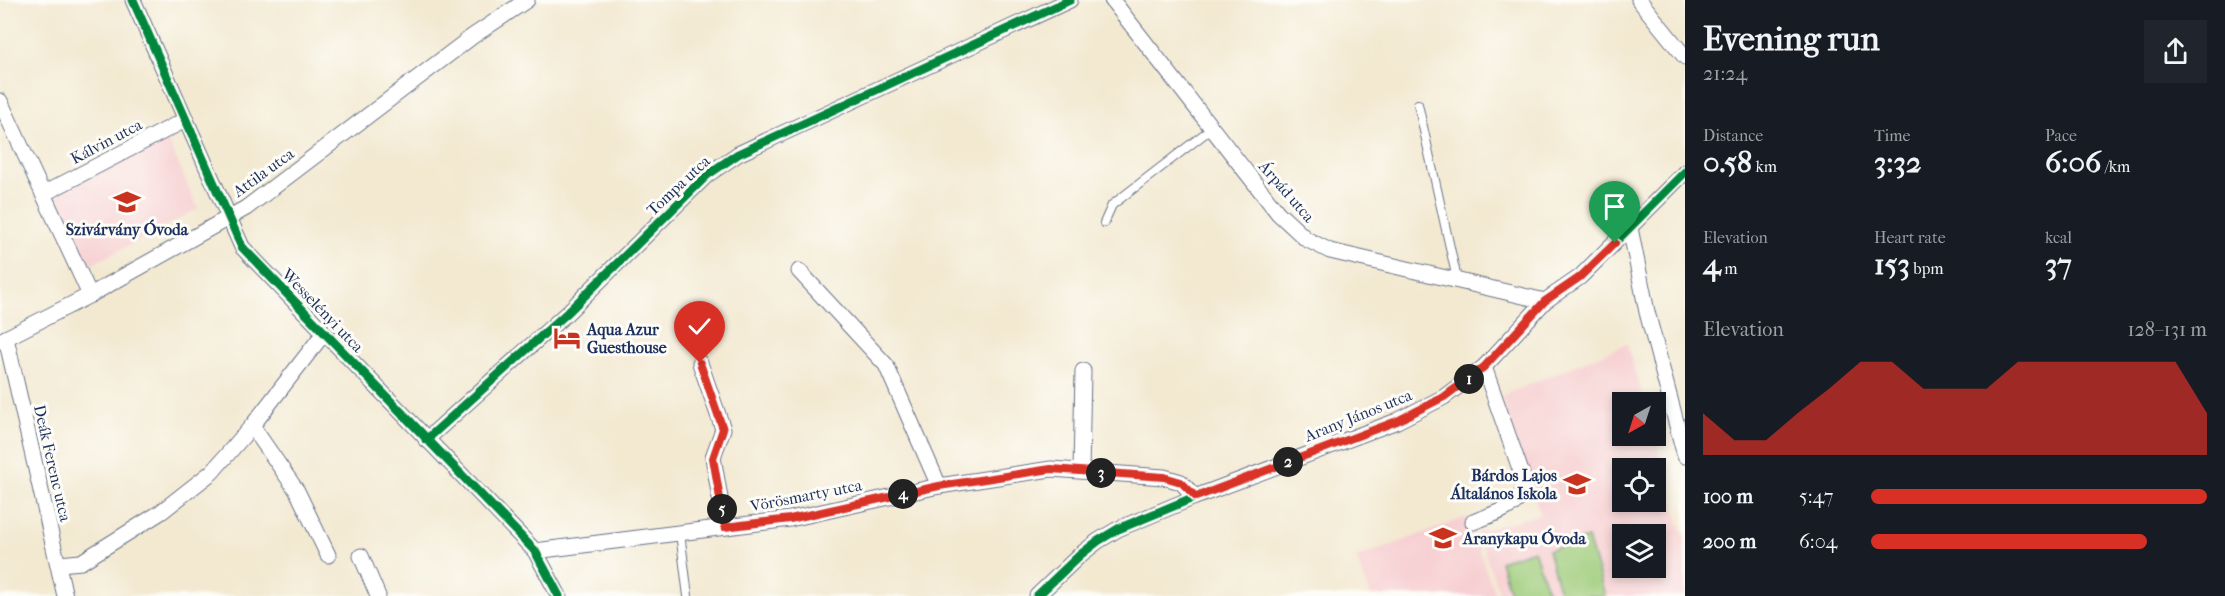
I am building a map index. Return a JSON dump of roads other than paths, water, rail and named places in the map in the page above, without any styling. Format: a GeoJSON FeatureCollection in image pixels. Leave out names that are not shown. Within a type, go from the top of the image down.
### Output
{"type":"FeatureCollection","features":[{"type":"Feature","properties":{"kind":"street","name":"Wesselényi utca"},"geometry":{"type":"LineString","coordinates":[[134,0],[242,247],[535,551],[559,596]]}},
{"type":"Feature","properties":{"kind":"street","name":"Attila utca"},"geometry":{"type":"LineString","coordinates":[[3,339],[90,295],[228,219],[473,36],[527,0]]}},
{"type":"Feature","properties":{"kind":"street","name":"Tompa utca"},"geometry":{"type":"LineString","coordinates":[[426,440],[567,313],[707,175],[738,154],[1070,0]]}},
{"type":"Feature","properties":{"kind":"street","name":"Árpád utca"},"geometry":{"type":"LineString","coordinates":[[1112,0],[1278,213],[1306,239],[1330,251],[1545,301]]}},
{"type":"Feature","properties":{"kind":"street"},"geometry":{"type":"LineString","coordinates":[[1639,0],[1685,57]]}},
{"type":"Feature","properties":{"kind":"street"},"geometry":{"type":"LineString","coordinates":[[0,101],[90,295]]}},
{"type":"Feature","properties":{"kind":"street","name":"Kálvin utca"},"geometry":{"type":"LineString","coordinates":[[43,194],[185,120]]}},
{"type":"Feature","properties":{"kind":"street","name":"Arany János utca"},"geometry":{"type":"LineString","coordinates":[[1037,596],[1098,540],[1118,530],[1196,497],[1419,411],[1462,386],[1484,367],[1545,301],[1580,277],[1685,172]]}},
{"type":"Feature","properties":{"kind":"street"},"geometry":{"type":"LineString","coordinates":[[1630,228],[1647,312],[1685,456]]}},
{"type":"Feature","properties":{"kind":"street"},"geometry":{"type":"LineString","coordinates":[[799,271],[886,365],[939,486]]}},
{"type":"Feature","properties":{"kind":"street"},"geometry":{"type":"LineString","coordinates":[[58,564],[81,562],[161,512],[212,472],[252,426],[324,333]]}},
{"type":"Feature","properties":{"kind":"street","name":"Deák Ferenc utca"},"geometry":{"type":"LineString","coordinates":[[3,339],[65,596]]}},
{"type":"Feature","properties":{"kind":"street"},"geometry":{"type":"LineString","coordinates":[[700,363],[723,429],[713,458],[725,527]]}},
{"type":"Feature","properties":{"kind":"street"},"geometry":{"type":"LineString","coordinates":[[1473,522],[1512,505],[1519,500],[1525,489],[1525,483],[1484,367]]}},
{"type":"Feature","properties":{"kind":"street"},"geometry":{"type":"LineString","coordinates":[[1081,471],[1083,371]]}},
{"type":"Feature","properties":{"kind":"street"},"geometry":{"type":"LineString","coordinates":[[252,426],[297,491],[328,555]]}},
{"type":"Feature","properties":{"kind":"street","name":"Vörösmarty utca"},"geometry":{"type":"LineString","coordinates":[[535,551],[790,519],[939,486],[1051,469],[1164,477],[1181,482],[1196,497]]}},
{"type":"Feature","properties":{"kind":"street"},"geometry":{"type":"LineString","coordinates":[[361,556],[378,596]]}},
{"type":"Feature","properties":{"kind":"lane"},"geometry":{"type":"LineString","coordinates":[[1418,104],[1457,279]]}},
{"type":"Feature","properties":{"kind":"lane"},"geometry":{"type":"LineString","coordinates":[[1104,223],[1112,205],[1212,128]]}},
{"type":"Feature","properties":{"kind":"lane"},"geometry":{"type":"LineString","coordinates":[[680,533],[688,596]]}},
{"type":"Feature","properties":{"kind":"place","name":"Szivárvány Óvoda"},"geometry":{"type":"Point","coordinates":[127,202]}},
{"type":"Feature","properties":{"kind":"place","name":"Aqua Azur Guesthouse"},"geometry":{"type":"Point","coordinates":[567,338]}},
{"type":"Feature","properties":{"kind":"place","name":"Bárdos Lajos Általános Iskola"},"geometry":{"type":"Point","coordinates":[1577,484]}},
{"type":"Feature","properties":{"kind":"place","name":"Aranykapu Óvoda"},"geometry":{"type":"Point","coordinates":[1443,538]}}]}
